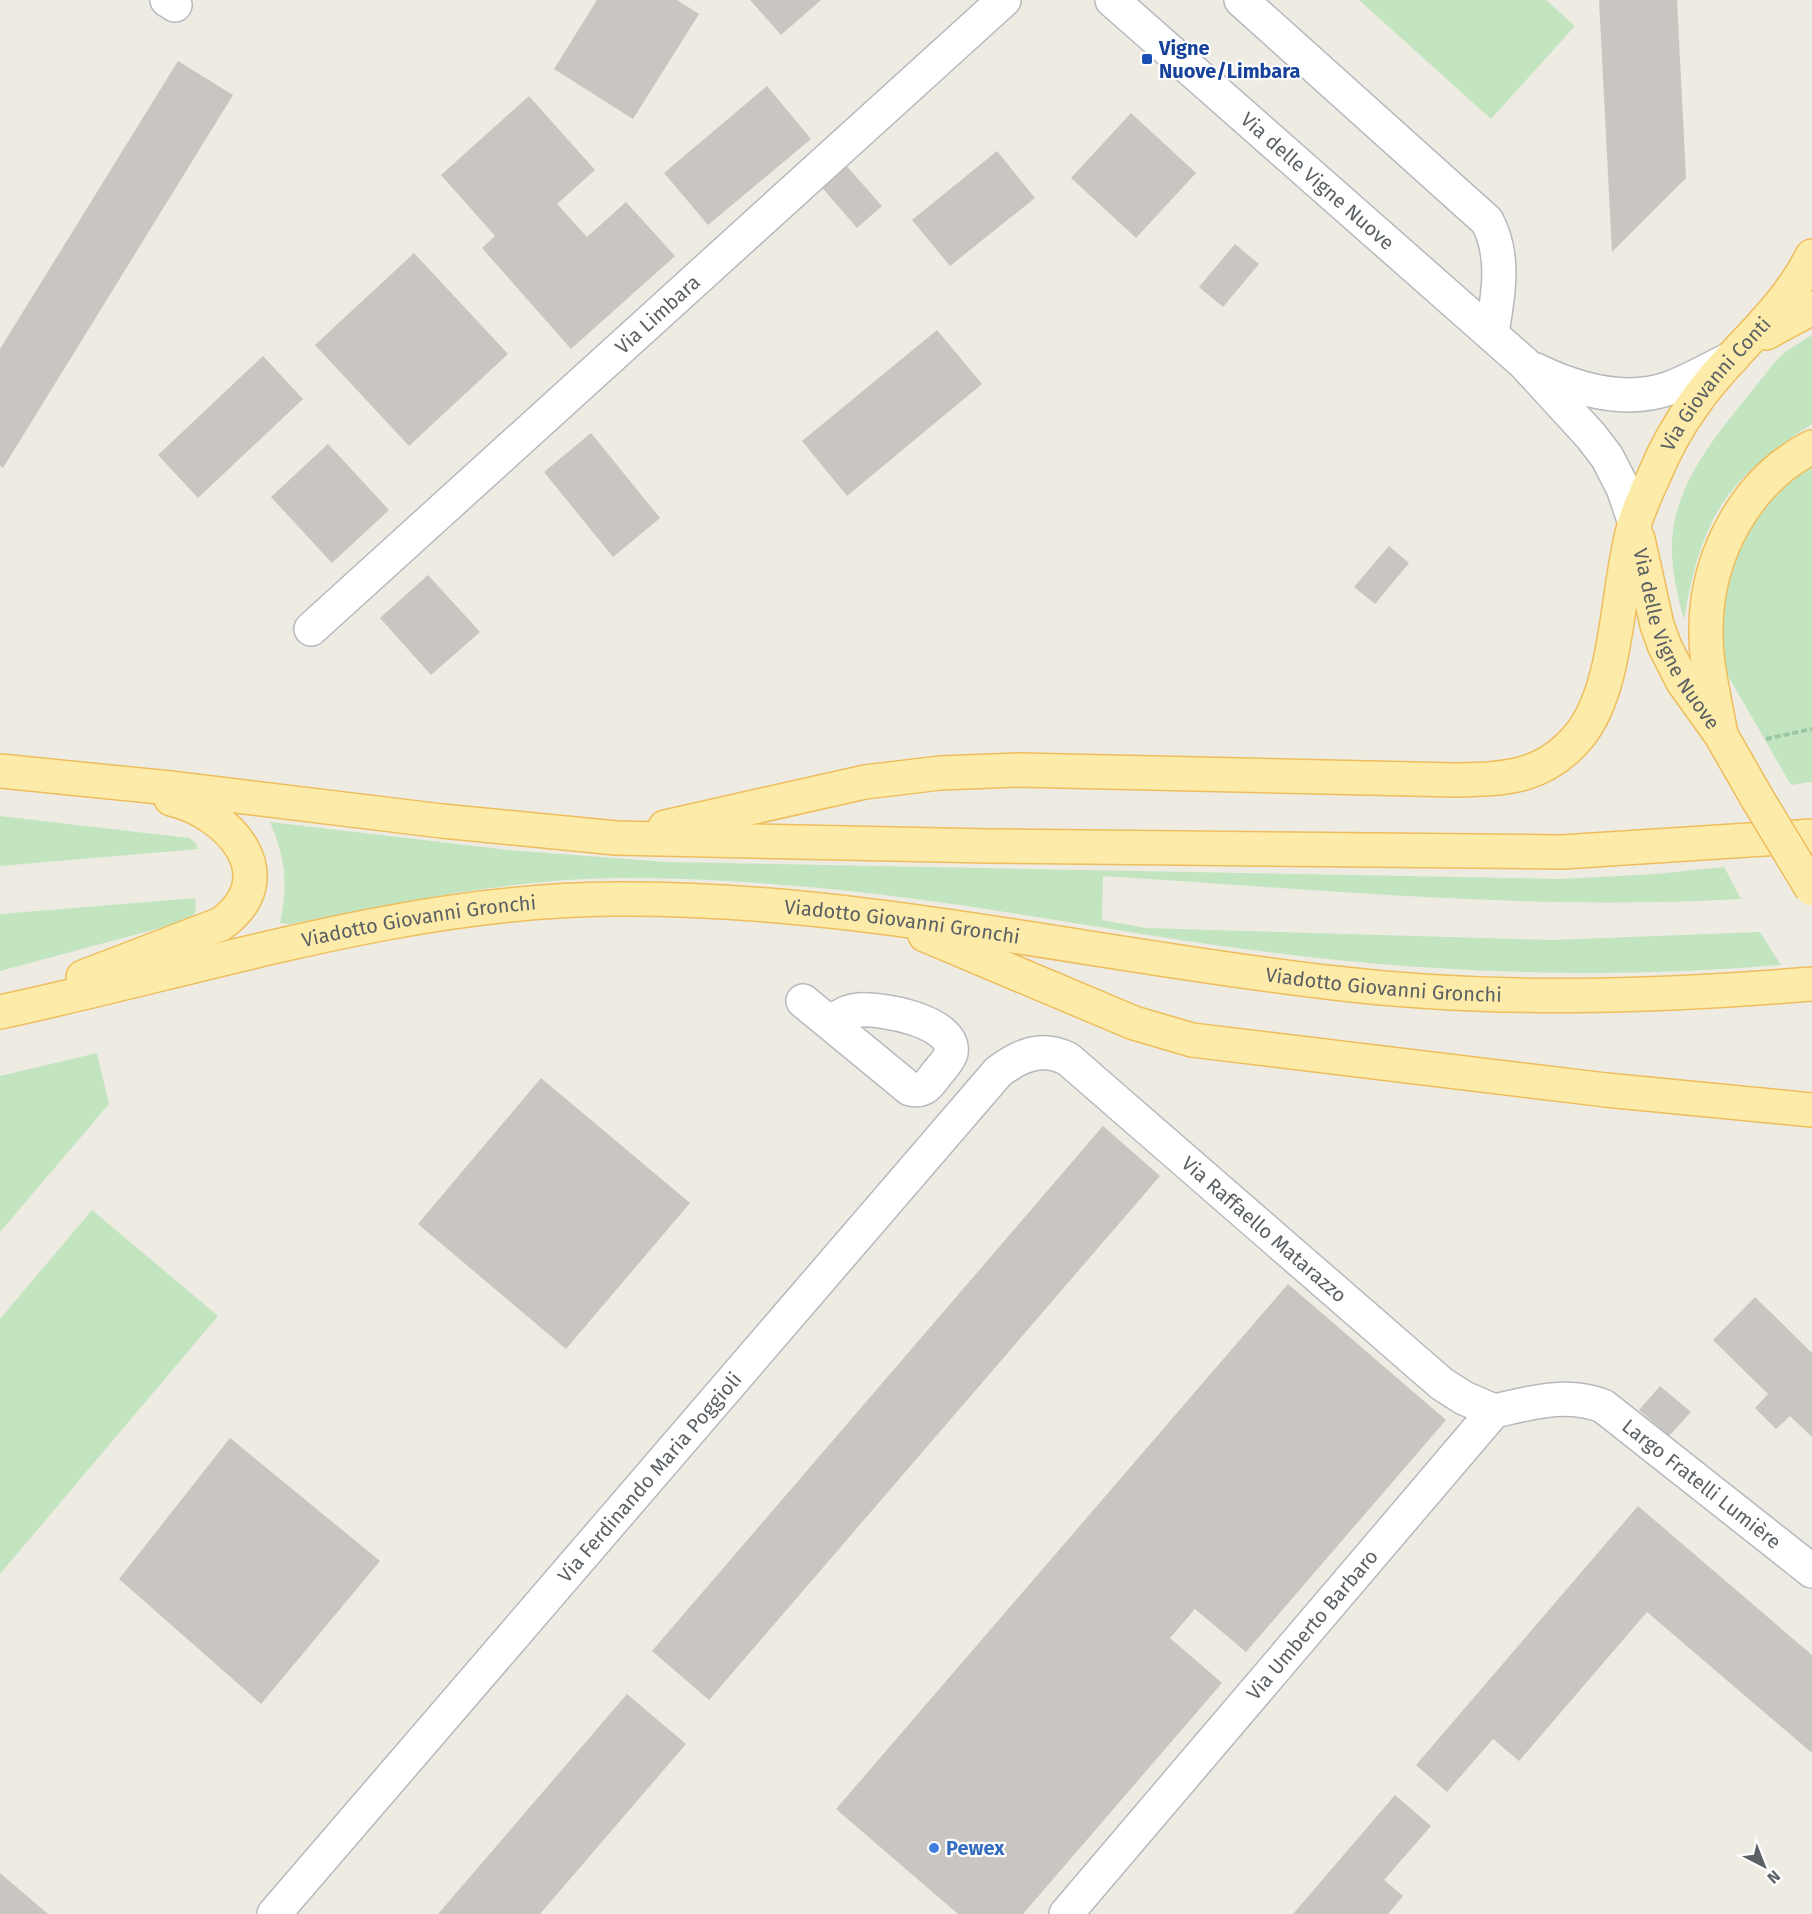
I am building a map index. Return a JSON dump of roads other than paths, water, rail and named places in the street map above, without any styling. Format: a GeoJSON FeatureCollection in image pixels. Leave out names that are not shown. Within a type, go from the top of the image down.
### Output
{"type":"FeatureCollection","features":[{"type":"Feature","properties":{"kind":"main road","name":"Via Giovanni Conti"},"geometry":{"type":"LineString","coordinates":[[616,838],[865,782],[940,773],[1032,770],[1456,780],[1505,778],[1528,774],[1547,764],[1573,742],[1591,717],[1599,700],[1635,523],[1671,440],[1696,400],[1776,312],[1812,256]]}},
{"type":"Feature","properties":{"kind":"main road"},"geometry":{"type":"LineString","coordinates":[[1732,358],[1773,329],[1812,308]]}},
{"type":"Feature","properties":{"kind":"main road"},"geometry":{"type":"LineString","coordinates":[[1724,741],[1709,671],[1706,629],[1707,606],[1716,562],[1728,534],[1752,496],[1775,471],[1812,447]]}},
{"type":"Feature","properties":{"kind":"main road","name":"Via delle Vigne Nuove"},"geometry":{"type":"LineString","coordinates":[[1635,523],[1650,597],[1665,647],[1683,682],[1724,741],[1812,889]]}},
{"type":"Feature","properties":{"kind":"main road"},"geometry":{"type":"LineString","coordinates":[[3,771],[170,788],[442,821],[616,838],[989,846],[1562,852],[1707,845],[1812,836]]}},
{"type":"Feature","properties":{"kind":"main road"},"geometry":{"type":"LineString","coordinates":[[0,1011],[221,924],[245,900],[252,878],[250,863],[230,833],[210,816],[181,802],[3,771]]}},
{"type":"Feature","properties":{"kind":"main road","name":"Viadotto Giovanni Gronchi"},"geometry":{"type":"LineString","coordinates":[[0,1011],[359,929],[438,914],[524,904],[649,899],[793,907],[888,918],[1298,979],[1430,992],[1611,996],[1812,984]]}},
{"type":"Feature","properties":{"kind":"main road"},"geometry":{"type":"LineString","coordinates":[[888,918],[1134,1023],[1192,1040],[1667,1097],[1812,1110]]}},
{"type":"Feature","properties":{"kind":"street","name":"Via Limbara"},"geometry":{"type":"LineString","coordinates":[[311,629],[1004,0]]}},
{"type":"Feature","properties":{"kind":"street","name":"Via delle Vigne Nuove"},"geometry":{"type":"LineString","coordinates":[[1112,0],[1524,363],[1591,436],[1607,457],[1623,488],[1635,523]]}},
{"type":"Feature","properties":{"kind":"street"},"geometry":{"type":"LineString","coordinates":[[1241,0],[1487,221],[1494,234],[1499,266],[1492,333]]}},
{"type":"Feature","properties":{"kind":"street","name":"Via delle Vigne Nuove"},"geometry":{"type":"LineString","coordinates":[[1524,363],[1584,389],[1635,395],[1669,389],[1732,358]]}},
{"type":"Feature","properties":{"kind":"street"},"geometry":{"type":"LineString","coordinates":[[803,1001],[910,1089],[918,1091],[927,1087],[951,1056],[951,1047],[935,1029],[914,1017],[892,1012],[860,1010],[844,1012],[830,1023]]}},
{"type":"Feature","properties":{"kind":"street","name":"Via Ferdinando Maria Poggioli"},"geometry":{"type":"LineString","coordinates":[[274,1914],[998,1072],[1020,1056],[1035,1052]]}},
{"type":"Feature","properties":{"kind":"street","name":"Via Raffaello Matarazzo"},"geometry":{"type":"LineString","coordinates":[[1035,1052],[1068,1059],[1442,1384],[1464,1398],[1494,1411]]}},
{"type":"Feature","properties":{"kind":"street"},"geometry":{"type":"LineString","coordinates":[[938,1073],[972,1102]]}},
{"type":"Feature","properties":{"kind":"street","name":"Largo Fratelli Lumière"},"geometry":{"type":"LineString","coordinates":[[1494,1411],[1550,1399],[1590,1401],[1614,1413],[1812,1571]]}},
{"type":"Feature","properties":{"kind":"street","name":"Via Umberto Barbaro"},"geometry":{"type":"LineString","coordinates":[[1066,1914],[1494,1411]]}},
{"type":"Feature","properties":{"kind":"place","name":"Vigne Nuove/Limbara"},"geometry":{"type":"Point","coordinates":[1147,59]}},
{"type":"Feature","properties":{"kind":"place","name":"Pewex"},"geometry":{"type":"Point","coordinates":[934,1848]}}]}
